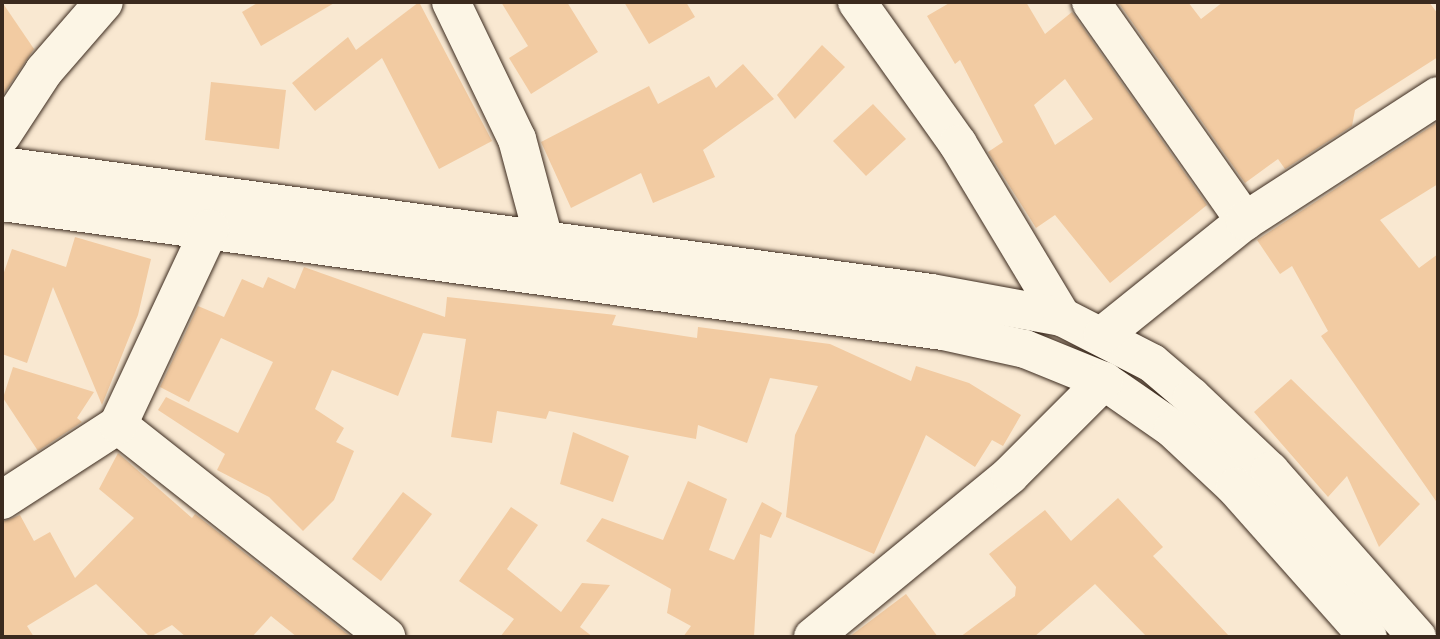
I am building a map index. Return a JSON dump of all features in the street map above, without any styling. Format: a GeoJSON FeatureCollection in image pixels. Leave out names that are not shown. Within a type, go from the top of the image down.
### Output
{"type":"FeatureCollection","features":[{"type":"Feature","properties":{"kind":"street"},"geometry":{"type":"LineString","coordinates":[[2,135],[44,71],[104,2]]}},
{"type":"Feature","properties":{"kind":"street"},"geometry":{"type":"LineString","coordinates":[[451,2],[517,139],[544,240]]}},
{"type":"Feature","properties":{"kind":"street"},"geometry":{"type":"LineString","coordinates":[[857,2],[957,144],[1062,317]]}},
{"type":"Feature","properties":{"kind":"street"},"geometry":{"type":"LineString","coordinates":[[1091,2],[1245,221]]}},
{"type":"Feature","properties":{"kind":"street"},"geometry":{"type":"LineString","coordinates":[[1103,335],[1245,221],[1438,96]]}},
{"type":"Feature","properties":{"kind":"street"},"geometry":{"type":"LineString","coordinates":[[2,166],[544,240],[1062,317],[1103,335],[1152,363],[1270,471],[1417,637]]}},
{"type":"Feature","properties":{"kind":"street"},"geometry":{"type":"LineString","coordinates":[[2,202],[943,331],[1025,349],[1104,381],[1173,429],[1235,487],[1368,637]]}},
{"type":"Feature","properties":{"kind":"street"},"geometry":{"type":"LineString","coordinates":[[2,500],[118,425],[210,229]]}},
{"type":"Feature","properties":{"kind":"street"},"geometry":{"type":"LineString","coordinates":[[813,637],[1010,475],[1104,381]]}},
{"type":"Feature","properties":{"kind":"street"},"geometry":{"type":"LineString","coordinates":[[118,425],[386,637]]}},
{"type":"Feature","properties":{"kind":"building"},"geometry":{"type":"Polygon","coordinates":[[[2,2],[34,49],[2,96],[2,2]]]}},
{"type":"Feature","properties":{"kind":"building"},"geometry":{"type":"Polygon","coordinates":[[[259,2],[336,2],[261,46],[242,12],[259,2]]]}},
{"type":"Feature","properties":{"kind":"building"},"geometry":{"type":"Polygon","coordinates":[[[419,2],[492,141],[439,169],[382,58],[315,111],[292,83],[348,37],[356,50],[419,2]]]}},
{"type":"Feature","properties":{"kind":"building"},"geometry":{"type":"Polygon","coordinates":[[[501,2],[567,2],[598,52],[531,94],[509,58],[528,46],[501,2]]]}},
{"type":"Feature","properties":{"kind":"building"},"geometry":{"type":"Polygon","coordinates":[[[624,2],[686,2],[695,17],[649,44],[624,2]]]}},
{"type":"Feature","properties":{"kind":"building"},"geometry":{"type":"Polygon","coordinates":[[[951,2],[1026,2],[1045,34],[1072,12],[1207,205],[1110,283],[1055,215],[1036,228],[988,152],[1003,142],[960,60],[955,64],[927,16],[951,2]],[[1065,79],[1034,105],[1055,145],[1093,119],[1065,79]]]}},
{"type":"Feature","properties":{"kind":"building"},"geometry":{"type":"Polygon","coordinates":[[[1118,2],[1188,2],[1201,19],[1223,2],[1429,2],[1438,14],[1438,57],[1355,110],[1352,126],[1285,169],[1278,159],[1245,183],[1118,2]]]}},
{"type":"Feature","properties":{"kind":"building"},"geometry":{"type":"Polygon","coordinates":[[[822,45],[845,67],[795,119],[777,95],[822,45]]]}},
{"type":"Feature","properties":{"kind":"building"},"geometry":{"type":"Polygon","coordinates":[[[743,64],[774,99],[703,150],[715,177],[653,203],[641,173],[571,208],[541,142],[649,86],[658,104],[709,76],[716,88],[743,64]]]}},
{"type":"Feature","properties":{"kind":"building"},"geometry":{"type":"Polygon","coordinates":[[[211,82],[286,90],[279,149],[205,140],[211,82]]]}},
{"type":"Feature","properties":{"kind":"building"},"geometry":{"type":"Polygon","coordinates":[[[873,104],[906,139],[866,176],[833,141],[873,104]]]}},
{"type":"Feature","properties":{"kind":"building"},"geometry":{"type":"Polygon","coordinates":[[[1438,122],[1438,184],[1380,220],[1419,268],[1438,254],[1438,504],[1321,336],[1328,331],[1292,266],[1280,274],[1257,240],[1438,122]]]}},
{"type":"Feature","properties":{"kind":"building"},"geometry":{"type":"Polygon","coordinates":[[[75,237],[151,259],[138,315],[102,405],[53,287],[27,363],[2,354],[2,278],[12,249],[66,267],[75,237]]]}},
{"type":"Feature","properties":{"kind":"building"},"geometry":{"type":"Polygon","coordinates":[[[304,267],[445,317],[447,297],[616,315],[612,325],[697,338],[698,327],[830,344],[911,381],[916,366],[969,383],[1021,415],[1003,446],[992,440],[975,467],[926,435],[874,554],[786,517],[795,435],[818,386],[770,378],[747,443],[698,425],[696,439],[549,411],[546,419],[497,411],[492,443],[451,437],[466,339],[423,333],[398,396],[332,370],[315,409],[344,428],[336,442],[354,451],[334,500],[303,531],[269,497],[217,470],[225,454],[158,410],[166,397],[238,433],[273,362],[221,338],[189,402],[160,387],[198,306],[224,317],[242,279],[263,288],[268,277],[295,289],[304,267]]]}},
{"type":"Feature","properties":{"kind":"building"},"geometry":{"type":"Polygon","coordinates":[[[13,367],[94,392],[77,418],[82,422],[38,451],[3,398],[13,367]]]}},
{"type":"Feature","properties":{"kind":"building"},"geometry":{"type":"Polygon","coordinates":[[[1291,379],[1420,504],[1379,547],[1347,476],[1328,497],[1254,412],[1291,379]]]}},
{"type":"Feature","properties":{"kind":"building"},"geometry":{"type":"Polygon","coordinates":[[[573,432],[629,456],[613,502],[560,484],[573,432]]]}},
{"type":"Feature","properties":{"kind":"building"},"geometry":{"type":"Polygon","coordinates":[[[118,453],[192,518],[195,514],[351,637],[297,637],[271,616],[252,637],[186,637],[172,625],[150,637],[96,584],[27,626],[34,637],[2,637],[2,522],[20,515],[34,541],[50,532],[75,578],[134,518],[99,489],[118,453]]]}},
{"type":"Feature","properties":{"kind":"building"},"geometry":{"type":"Polygon","coordinates":[[[688,481],[727,499],[709,550],[734,560],[762,502],[782,513],[771,538],[760,534],[754,637],[683,637],[691,626],[667,613],[671,589],[586,541],[602,518],[663,540],[688,481]]]}},
{"type":"Feature","properties":{"kind":"building"},"geometry":{"type":"Polygon","coordinates":[[[403,492],[432,514],[381,581],[352,559],[403,492]]]}},
{"type":"Feature","properties":{"kind":"building"},"geometry":{"type":"Polygon","coordinates":[[[1118,498],[1163,547],[1153,556],[1230,637],[1147,637],[1095,584],[1034,637],[960,637],[1015,596],[1016,587],[989,554],[1045,510],[1071,541],[1118,498]]]}},
{"type":"Feature","properties":{"kind":"building"},"geometry":{"type":"Polygon","coordinates":[[[511,507],[538,525],[507,569],[561,612],[582,583],[610,585],[580,627],[593,637],[500,637],[514,619],[459,581],[511,507]]]}},
{"type":"Feature","properties":{"kind":"building"},"geometry":{"type":"Polygon","coordinates":[[[906,594],[938,637],[849,637],[906,594]]]}}]}
